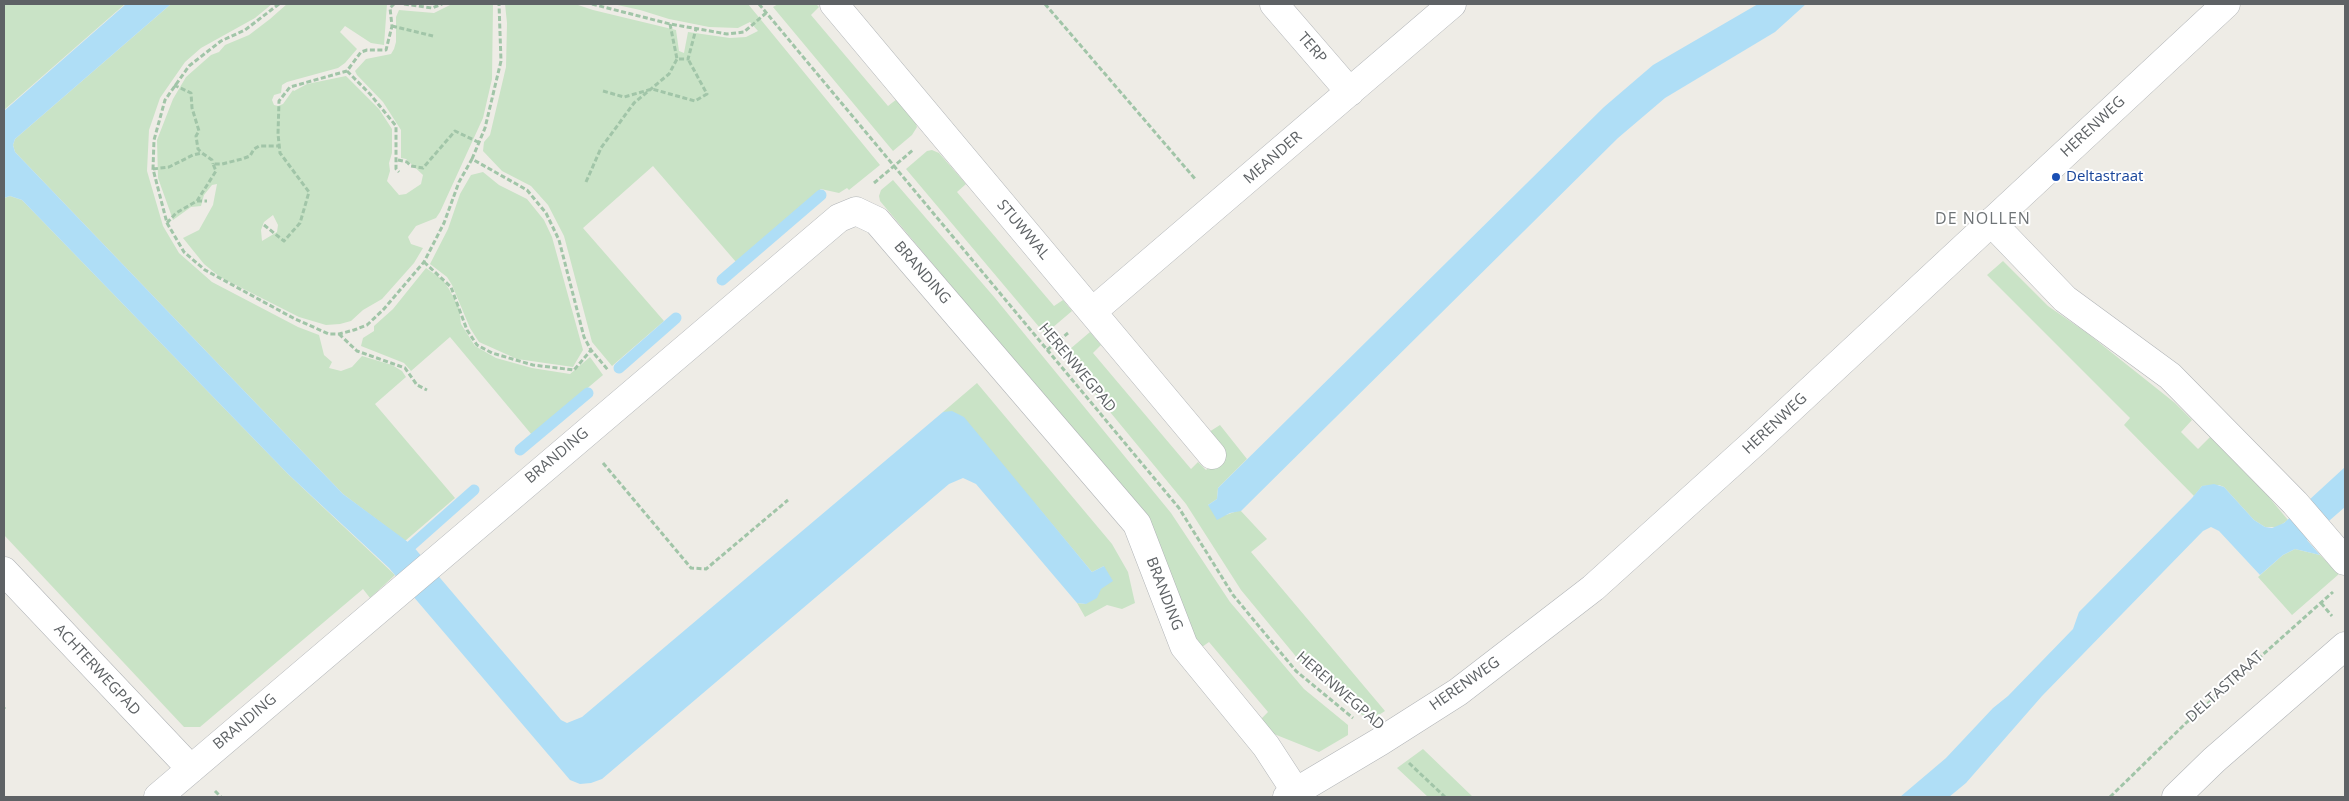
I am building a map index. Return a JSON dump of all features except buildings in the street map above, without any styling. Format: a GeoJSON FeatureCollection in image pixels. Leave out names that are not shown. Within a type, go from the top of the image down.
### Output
{"type":"FeatureCollection","features":[{"type":"Feature","properties":{"kind":"street","name":"STUWWAL"},"geometry":{"type":"LineString","coordinates":[[834,4],[1212,455]]}},
{"type":"Feature","properties":{"kind":"street","name":"TERP"},"geometry":{"type":"LineString","coordinates":[[1274,4],[1350,92]]}},
{"type":"Feature","properties":{"kind":"street","name":"MEANDER"},"geometry":{"type":"LineString","coordinates":[[1093,312],[1452,4]]}},
{"type":"Feature","properties":{"kind":"street","name":"HERENWEG"},"geometry":{"type":"LineString","coordinates":[[1292,794],[1458,692],[1593,588],[1770,429],[2226,4]]}},
{"type":"Feature","properties":{"kind":"street","name":"BRANDING"},"geometry":{"type":"LineString","coordinates":[[158,797],[839,218],[856,211],[877,220],[1137,524],[1184,646],[1266,746],[1292,794]]}},
{"type":"Feature","properties":{"kind":"street"},"geometry":{"type":"LineString","coordinates":[[1991,222],[2065,299],[2170,376],[2295,503],[2341,555]]}},
{"type":"Feature","properties":{"kind":"street","name":"ACHTERWEGPAD"},"geometry":{"type":"LineString","coordinates":[[4,571],[191,769]]}},
{"type":"Feature","properties":{"kind":"street"},"geometry":{"type":"LineString","coordinates":[[2176,797],[2214,760],[2345,646]]}},
{"type":"Feature","properties":{"kind":"path"},"geometry":{"type":"LineString","coordinates":[[279,4],[245,30],[221,41],[189,66],[174,85],[165,100],[154,140],[153,169],[167,223],[184,252],[206,270],[295,319],[330,334],[339,334],[367,326],[390,303],[424,262],[444,223],[459,182],[472,159],[485,128],[500,61],[498,4]]}},
{"type":"Feature","properties":{"kind":"path"},"geometry":{"type":"LineString","coordinates":[[264,225],[284,241],[300,223],[309,192],[280,153],[279,101],[290,87],[347,71],[361,52],[386,50],[392,26],[390,8],[394,4]]}},
{"type":"Feature","properties":{"kind":"path"},"geometry":{"type":"LineString","coordinates":[[404,4],[432,8],[442,4]]}},
{"type":"Feature","properties":{"kind":"path"},"geometry":{"type":"LineString","coordinates":[[592,4],[670,24],[726,34],[744,32],[766,13]]}},
{"type":"Feature","properties":{"kind":"path","name":"HERENWEGPAD"},"geometry":{"type":"LineString","coordinates":[[760,4],[1179,508],[1233,595],[1296,671],[1407,762],[1444,797]]}},
{"type":"Feature","properties":{"kind":"path"},"geometry":{"type":"LineString","coordinates":[[1045,4],[1218,205]]}},
{"type":"Feature","properties":{"kind":"path"},"geometry":{"type":"LineString","coordinates":[[586,182],[601,148],[634,103],[669,74],[677,59],[670,24]]}},
{"type":"Feature","properties":{"kind":"path"},"geometry":{"type":"LineString","coordinates":[[392,26],[433,36]]}},
{"type":"Feature","properties":{"kind":"path"},"geometry":{"type":"LineString","coordinates":[[603,91],[624,97],[652,89],[696,101],[707,94],[688,58],[696,29]]}},
{"type":"Feature","properties":{"kind":"path"},"geometry":{"type":"LineString","coordinates":[[677,59],[688,58]]}},
{"type":"Feature","properties":{"kind":"path"},"geometry":{"type":"LineString","coordinates":[[347,71],[370,94],[396,126],[398,160],[396,169],[399,172]]}},
{"type":"Feature","properties":{"kind":"path"},"geometry":{"type":"LineString","coordinates":[[167,223],[176,213],[197,200],[216,171],[212,160],[198,149],[196,136],[199,131],[192,108],[191,94],[174,85]]}},
{"type":"Feature","properties":{"kind":"path"},"geometry":{"type":"LineString","coordinates":[[398,160],[407,162],[411,166],[423,168],[455,131],[478,142]]}},
{"type":"Feature","properties":{"kind":"path"},"geometry":{"type":"LineString","coordinates":[[213,164],[222,164],[250,156],[254,149],[259,146],[280,146]]}},
{"type":"Feature","properties":{"kind":"path"},"geometry":{"type":"LineString","coordinates":[[153,169],[169,166],[202,153]]}},
{"type":"Feature","properties":{"kind":"path"},"geometry":{"type":"LineString","coordinates":[[472,159],[527,190],[546,213],[559,240],[584,337],[591,350],[600,359],[628,397]]}},
{"type":"Feature","properties":{"kind":"path"},"geometry":{"type":"LineString","coordinates":[[197,200],[207,202]]}},
{"type":"Feature","properties":{"kind":"path"},"geometry":{"type":"LineString","coordinates":[[424,262],[450,287],[467,330],[477,345],[492,353],[533,365],[574,370],[591,350]]}},
{"type":"Feature","properties":{"kind":"path"},"geometry":{"type":"LineString","coordinates":[[339,334],[357,351],[405,368],[417,385],[427,390]]}},
{"type":"Feature","properties":{"kind":"path"},"geometry":{"type":"LineString","coordinates":[[599,459],[691,568],[706,569],[788,500]]}},
{"type":"Feature","properties":{"kind":"path","name":"DELTASTRAAT"},"geometry":{"type":"LineString","coordinates":[[2110,797],[2186,723],[2339,588]]}},
{"type":"Feature","properties":{"kind":"green space"},"geometry":{"type":"Polygon","coordinates":[[[4,4],[125,4],[4,110],[4,4]]]}},
{"type":"Feature","properties":{"kind":"green space"},"geometry":{"type":"Polygon","coordinates":[[[171,4],[272,4],[255,18],[201,48],[185,62],[160,98],[149,130],[147,171],[163,226],[179,253],[212,282],[298,327],[319,335],[324,355],[332,362],[329,368],[341,371],[352,367],[362,356],[392,365],[402,371],[406,377],[375,404],[455,498],[405,541],[343,494],[15,152],[13,145],[15,139],[171,4]]]}},
{"type":"Feature","properties":{"kind":"green space"},"geometry":{"type":"Polygon","coordinates":[[[287,4],[387,4],[384,45],[371,43],[345,26],[340,32],[357,49],[345,63],[338,68],[287,82],[282,85],[281,93],[274,95],[272,100],[274,105],[278,106],[283,104],[293,90],[307,84],[346,76],[379,109],[392,129],[392,153],[387,181],[399,195],[406,194],[421,184],[423,175],[406,159],[401,158],[401,130],[383,102],[355,71],[366,59],[391,54],[396,42],[396,17],[399,10],[434,13],[452,4],[493,4],[492,79],[483,118],[440,212],[436,218],[416,226],[408,237],[411,244],[423,248],[414,263],[382,299],[363,310],[351,321],[340,324],[326,325],[299,317],[220,277],[204,264],[183,238],[199,230],[213,205],[217,184],[212,185],[204,195],[201,206],[191,207],[173,220],[158,178],[157,140],[173,99],[186,77],[211,55],[219,52],[225,45],[249,35],[287,4]],[[273,215],[264,222],[261,230],[262,241],[277,232],[278,225],[273,215]]]}},
{"type":"Feature","properties":{"kind":"green space"},"geometry":{"type":"Polygon","coordinates":[[[505,4],[575,4],[676,30],[679,51],[684,53],[688,32],[730,38],[746,37],[758,31],[750,22],[738,28],[709,27],[669,19],[613,4],[748,4],[880,165],[849,190],[847,188],[839,193],[821,189],[736,262],[653,166],[583,228],[664,321],[612,366],[592,342],[564,236],[548,205],[531,186],[502,171],[483,151],[484,142],[490,135],[506,67],[507,23],[505,4]]]}},
{"type":"Feature","properties":{"kind":"green space"},"geometry":{"type":"Polygon","coordinates":[[[778,4],[816,4],[819,7],[811,15],[888,106],[897,99],[915,121],[917,127],[912,135],[893,151],[773,7],[778,4]]]}},
{"type":"Feature","properties":{"kind":"green space"},"geometry":{"type":"Polygon","coordinates":[[[932,150],[939,153],[966,184],[957,192],[1054,306],[1063,300],[1072,311],[1045,334],[906,169],[927,151],[932,150]]]}},
{"type":"Feature","properties":{"kind":"green space"},"geometry":{"type":"Polygon","coordinates":[[[483,172],[499,185],[527,199],[544,220],[552,237],[583,350],[573,367],[517,359],[479,342],[470,328],[447,277],[430,264],[448,229],[460,194],[471,175],[483,172]]]}},
{"type":"Feature","properties":{"kind":"green space"},"geometry":{"type":"Polygon","coordinates":[[[893,180],[995,298],[1171,513],[1230,602],[1304,689],[1348,725],[1348,735],[1319,752],[1274,734],[1261,719],[1268,712],[1209,642],[1202,647],[1189,627],[1139,510],[880,201],[881,190],[893,180]]]}},
{"type":"Feature","properties":{"kind":"green space"},"geometry":{"type":"Polygon","coordinates":[[[10,196],[22,200],[288,474],[395,575],[370,598],[363,589],[200,727],[184,727],[4,535],[4,198],[10,196]]]}},
{"type":"Feature","properties":{"kind":"green space"},"geometry":{"type":"Polygon","coordinates":[[[2003,261],[2048,306],[2087,333],[2175,403],[2192,420],[2181,432],[2198,449],[2210,437],[2268,496],[2288,520],[2278,527],[2265,527],[2254,520],[2224,487],[2219,485],[2202,486],[2194,496],[2124,425],[2130,418],[1987,275],[2003,261]]]}},
{"type":"Feature","properties":{"kind":"green space"},"geometry":{"type":"Polygon","coordinates":[[[426,268],[443,280],[449,289],[459,308],[461,324],[475,346],[496,358],[532,368],[570,374],[590,357],[603,375],[532,435],[450,337],[411,371],[404,363],[361,346],[363,338],[374,331],[374,326],[393,309],[426,268]]]}},
{"type":"Feature","properties":{"kind":"green space"},"geometry":{"type":"Polygon","coordinates":[[[1090,332],[1101,345],[1093,353],[1191,469],[1198,462],[1206,470],[1225,452],[1209,432],[1220,425],[1247,459],[1218,488],[1217,499],[1208,505],[1226,515],[1240,510],[1267,539],[1251,552],[1385,711],[1371,720],[1367,719],[1303,665],[1241,590],[1186,504],[1063,355],[1090,332]]]}},
{"type":"Feature","properties":{"kind":"green space"},"geometry":{"type":"Polygon","coordinates":[[[977,383],[1112,544],[1128,572],[1135,603],[1122,609],[1107,605],[1085,617],[1077,603],[1086,604],[1104,566],[1092,572],[1036,505],[943,412],[977,383]]]}},
{"type":"Feature","properties":{"kind":"green space"},"geometry":{"type":"Polygon","coordinates":[[[2295,549],[2320,555],[2339,574],[2292,615],[2258,577],[2283,555],[2295,549]]]}},
{"type":"Feature","properties":{"kind":"green space"},"geometry":{"type":"Polygon","coordinates":[[[1423,749],[1473,797],[1428,797],[1397,768],[1423,749]]]}},
{"type":"Feature","properties":{"kind":"water"},"geometry":{"type":"Polygon","coordinates":[[[126,4],[171,4],[15,139],[13,145],[15,152],[343,494],[412,545],[561,720],[567,723],[582,717],[943,412],[952,411],[964,417],[1092,572],[1104,566],[1113,581],[1101,589],[1097,598],[1086,604],[1077,603],[976,484],[963,478],[949,484],[602,779],[580,784],[570,780],[389,568],[288,474],[22,200],[10,196],[4,198],[4,111],[126,4]]]}},
{"type":"Feature","properties":{"kind":"water"},"geometry":{"type":"Polygon","coordinates":[[[1758,4],[1806,4],[1775,32],[1665,98],[1618,138],[1241,511],[1230,513],[1217,520],[1208,505],[1217,499],[1218,488],[1604,107],[1653,65],[1758,4]]]}},
{"type":"Feature","properties":{"kind":"water"},"geometry":{"type":"Polygon","coordinates":[[[2345,467],[2345,507],[2307,540],[2320,555],[2295,549],[2283,555],[2260,575],[2219,531],[2211,527],[2203,531],[2042,696],[1966,783],[1949,797],[1900,797],[1946,758],[1993,708],[2008,696],[2073,629],[2079,612],[2202,486],[2214,484],[2224,487],[2254,520],[2265,527],[2272,528],[2284,523],[2345,467]]]}},
{"type":"Feature","properties":{"kind":"waterway"},"geometry":{"type":"LineString","coordinates":[[722,280],[821,195]]}},
{"type":"Feature","properties":{"kind":"waterway"},"geometry":{"type":"LineString","coordinates":[[619,368],[676,318]]}},
{"type":"Feature","properties":{"kind":"waterway"},"geometry":{"type":"LineString","coordinates":[[520,450],[588,393]]}},
{"type":"Feature","properties":{"kind":"waterway"},"geometry":{"type":"LineString","coordinates":[[412,545],[474,490]]}},
{"type":"Feature","properties":{"kind":"place","name":"Deltastraat"},"geometry":{"type":"Point","coordinates":[2056,177]}},
{"type":"Feature","properties":{"kind":"district","name":"DE NOLLEN"},"geometry":{"type":"Point","coordinates":[1983,219]}}]}
